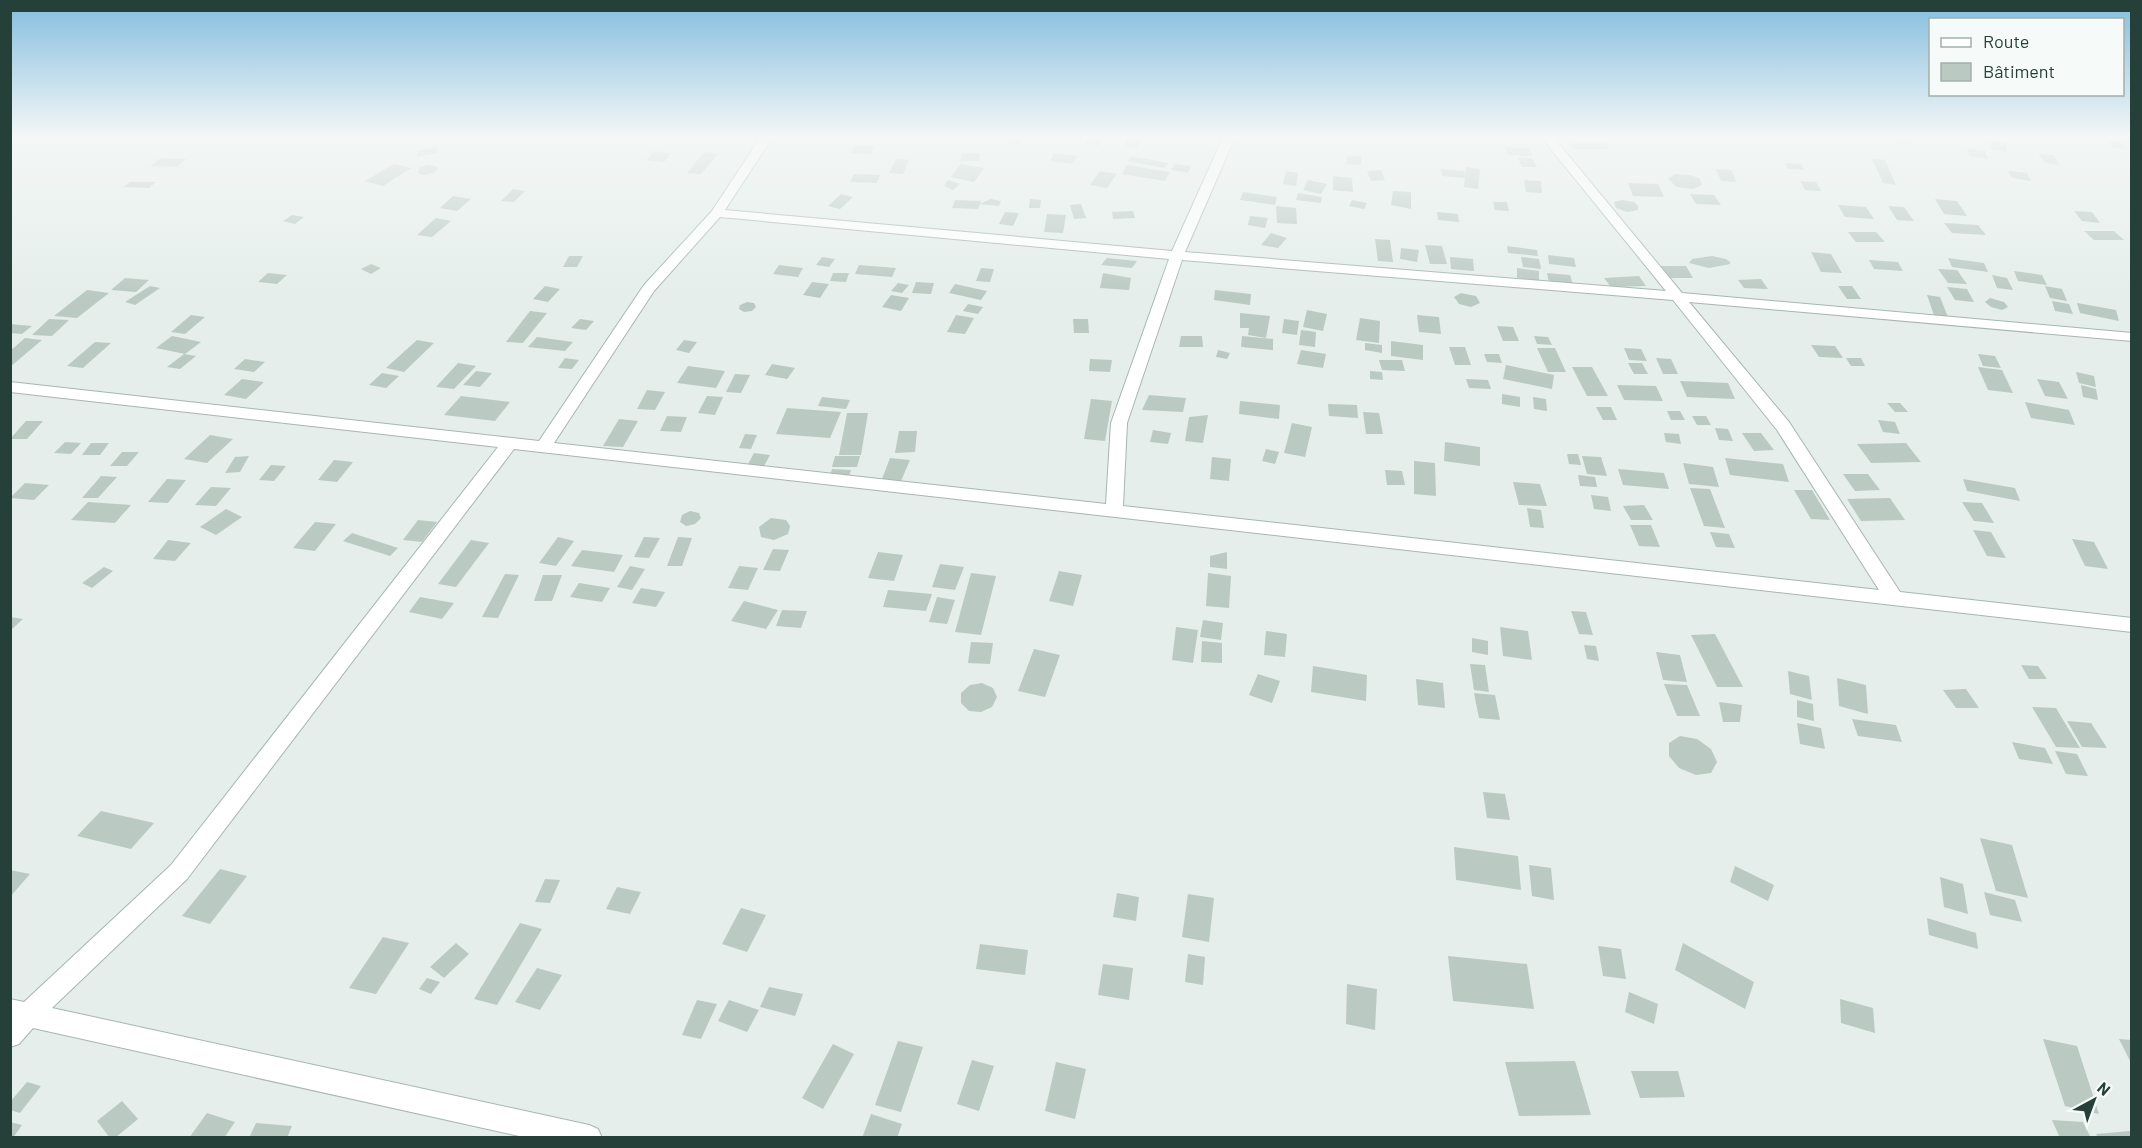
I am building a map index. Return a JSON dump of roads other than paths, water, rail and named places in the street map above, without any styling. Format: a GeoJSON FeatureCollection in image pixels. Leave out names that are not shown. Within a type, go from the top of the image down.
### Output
{"type":"FeatureCollection","features":[{"type":"Feature","properties":{"kind":"street"},"geometry":{"type":"LineString","coordinates":[[543,447],[649,288],[717,213],[733,189]]}},
{"type":"Feature","properties":{"kind":"street"},"geometry":{"type":"LineString","coordinates":[[1114,511],[1119,423],[1177,256],[1207,189]]}},
{"type":"Feature","properties":{"kind":"street"},"geometry":{"type":"LineString","coordinates":[[1589,189],[1783,426],[1894,598]]}},
{"type":"Feature","properties":{"kind":"street"},"geometry":{"type":"LineString","coordinates":[[717,213],[1177,256],[2132,337]]}},
{"type":"Feature","properties":{"kind":"street"},"geometry":{"type":"LineString","coordinates":[[10,387],[2132,625]]}},
{"type":"Feature","properties":{"kind":"street"},"geometry":{"type":"LineString","coordinates":[[10,1035],[19,1013],[179,872],[510,443]]}},
{"type":"Feature","properties":{"kind":"street"},"geometry":{"type":"LineString","coordinates":[[19,1013],[589,1137]]}}]}
